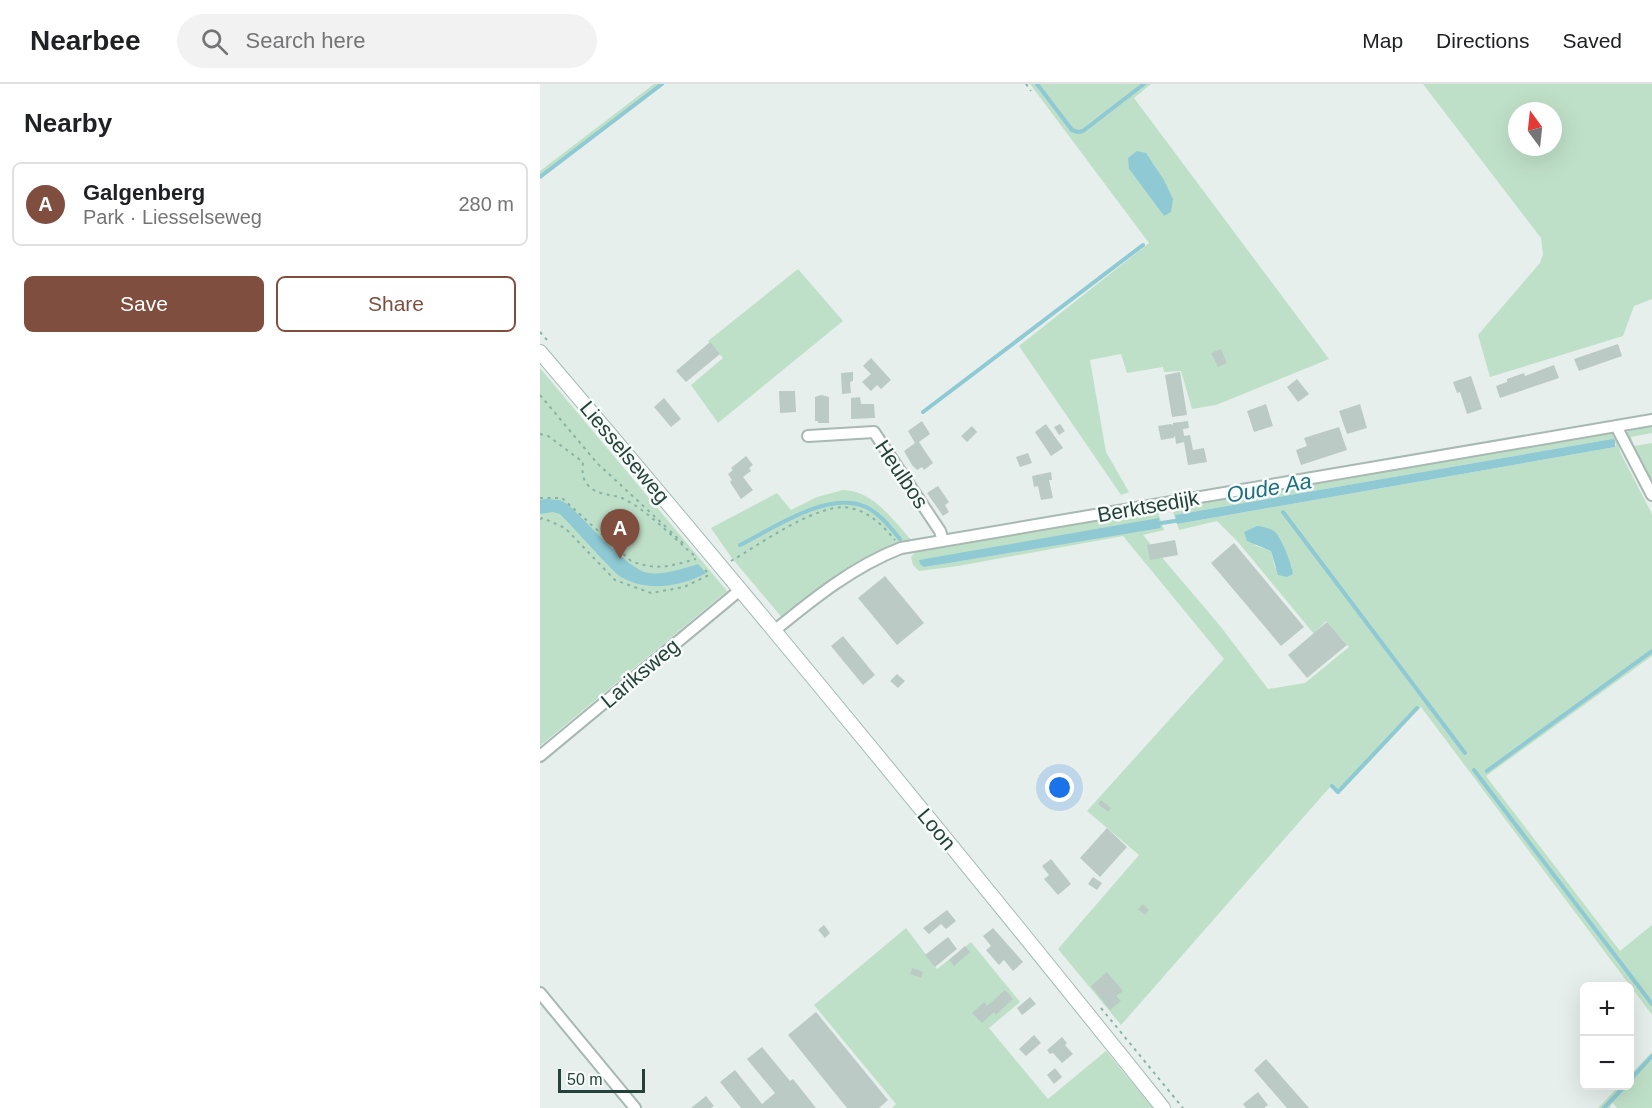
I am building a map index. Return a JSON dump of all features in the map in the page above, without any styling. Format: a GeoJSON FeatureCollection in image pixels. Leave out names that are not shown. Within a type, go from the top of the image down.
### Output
{"type":"FeatureCollection","features":[{"type":"Feature","properties":{"kind":"main road","name":"Liesselseweg"},"geometry":{"type":"LineString","coordinates":[[540,352],[710,552]]}},
{"type":"Feature","properties":{"kind":"main road","name":"Loon"},"geometry":{"type":"LineString","coordinates":[[710,552],[1020,929],[1163,1108]]}},
{"type":"Feature","properties":{"kind":"street","name":"Berktsedijk"},"geometry":{"type":"LineString","coordinates":[[774,631],[856,569],[901,548],[1652,420]]}},
{"type":"Feature","properties":{"kind":"street"},"geometry":{"type":"LineString","coordinates":[[1616,426],[1652,495]]}},
{"type":"Feature","properties":{"kind":"street","name":"Heulbos"},"geometry":{"type":"LineString","coordinates":[[808,436],[874,432],[940,531],[943,541]]}},
{"type":"Feature","properties":{"kind":"street","name":"Lariksweg"},"geometry":{"type":"LineString","coordinates":[[540,756],[740,590]]}},
{"type":"Feature","properties":{"kind":"street"},"geometry":{"type":"LineString","coordinates":[[540,993],[635,1108]]}},
{"type":"Feature","properties":{"kind":"path"},"geometry":{"type":"LineString","coordinates":[[1026,84],[1031,91]]}},
{"type":"Feature","properties":{"kind":"path"},"geometry":{"type":"LineString","coordinates":[[540,394],[597,463],[697,558]]}},
{"type":"Feature","properties":{"kind":"path"},"geometry":{"type":"LineString","coordinates":[[540,434],[548,436],[583,462],[582,473],[587,485],[602,494],[625,499],[667,530],[697,558]]}},
{"type":"Feature","properties":{"kind":"path"},"geometry":{"type":"LineString","coordinates":[[540,498],[562,498],[631,561],[645,567],[673,566],[697,558]]}},
{"type":"Feature","properties":{"kind":"path"},"geometry":{"type":"LineString","coordinates":[[731,561],[798,522],[836,508],[849,508],[876,519],[901,548]]}},
{"type":"Feature","properties":{"kind":"path"},"geometry":{"type":"LineString","coordinates":[[540,519],[543,518],[565,528],[615,580],[651,593],[684,587],[709,575],[703,566]]}},
{"type":"Feature","properties":{"kind":"green space"},"geometry":{"type":"Polygon","coordinates":[[[654,84],[664,84],[540,178],[540,171],[654,84]]]}},
{"type":"Feature","properties":{"kind":"green space"},"geometry":{"type":"Polygon","coordinates":[[[1030,84],[1151,84],[1134,98],[1329,359],[1216,405],[1192,409],[1181,371],[1164,372],[1163,367],[1127,373],[1121,354],[1090,360],[1106,452],[1129,492],[1121,495],[1019,346],[1149,243],[1030,84]],[[1153,163],[1129,169],[1164,216],[1173,199],[1153,163]]]}},
{"type":"Feature","properties":{"kind":"green space"},"geometry":{"type":"Polygon","coordinates":[[[1423,84],[1652,84],[1652,299],[1634,306],[1623,336],[1490,377],[1478,335],[1540,263],[1543,254],[1541,238],[1423,84]]]}},
{"type":"Feature","properties":{"kind":"green space"},"geometry":{"type":"Polygon","coordinates":[[[798,269],[843,321],[718,423],[691,385],[723,358],[708,341],[798,269]]]}},
{"type":"Feature","properties":{"kind":"green space"},"geometry":{"type":"Polygon","coordinates":[[[540,368],[727,591],[540,746],[540,368]]]}},
{"type":"Feature","properties":{"kind":"green space"},"geometry":{"type":"Polygon","coordinates":[[[1652,423],[1652,433],[1631,437],[1634,446],[1652,443],[1652,486],[1625,435],[1633,427],[1652,423]]]}},
{"type":"Feature","properties":{"kind":"green space"},"geometry":{"type":"Polygon","coordinates":[[[1605,431],[1617,438],[1620,452],[1652,514],[1652,656],[1486,776],[1620,951],[1652,925],[1652,1015],[1634,991],[1634,982],[1627,982],[1421,707],[1339,794],[1330,787],[1121,1025],[1058,949],[1139,855],[1087,811],[1224,659],[1123,536],[919,571],[913,565],[911,557],[917,550],[1152,510],[1158,512],[1164,530],[1143,535],[1221,627],[1268,689],[1305,683],[1349,647],[1326,621],[1314,634],[1238,542],[1217,521],[1179,530],[1177,524],[1173,512],[1175,508],[1605,431]],[[1612,439],[1175,515],[1177,524],[1615,447],[1616,444],[1612,439]],[[1161,527],[920,560],[925,567],[1161,527]],[[1279,536],[1254,545],[1271,551],[1275,568],[1292,568],[1279,536]]]}},
{"type":"Feature","properties":{"kind":"green space"},"geometry":{"type":"Polygon","coordinates":[[[843,490],[864,495],[873,501],[912,541],[784,620],[731,557],[711,528],[777,493],[791,510],[817,497],[843,490]]]}},
{"type":"Feature","properties":{"kind":"green space"},"geometry":{"type":"Polygon","coordinates":[[[906,928],[937,969],[971,942],[1020,1002],[989,1028],[1048,1099],[1106,1051],[1153,1108],[892,1108],[896,1104],[814,1005],[906,928]]]}},
{"type":"Feature","properties":{"kind":"green space"},"geometry":{"type":"Polygon","coordinates":[[[1652,1052],[1652,1108],[1617,1108],[1613,1103],[1611,1108],[1598,1108],[1615,1090],[1634,1090],[1634,1071],[1652,1052]]]}},
{"type":"Feature","properties":{"kind":"water"},"geometry":{"type":"Polygon","coordinates":[[[1137,151],[1146,153],[1164,180],[1173,199],[1171,212],[1164,216],[1129,169],[1128,158],[1137,151]]]}},
{"type":"Feature","properties":{"kind":"water"},"geometry":{"type":"Polygon","coordinates":[[[1615,440],[1615,447],[1177,524],[1175,515],[1615,440]]]}},
{"type":"Feature","properties":{"kind":"water"},"geometry":{"type":"Polygon","coordinates":[[[540,500],[560,500],[567,504],[618,554],[640,570],[648,573],[661,573],[698,564],[706,573],[686,582],[664,586],[631,582],[616,573],[560,514],[553,512],[540,514],[540,500]]]}},
{"type":"Feature","properties":{"kind":"water"},"geometry":{"type":"Polygon","coordinates":[[[1159,518],[1161,528],[924,567],[919,560],[1159,518]]]}},
{"type":"Feature","properties":{"kind":"water"},"geometry":{"type":"Polygon","coordinates":[[[1257,526],[1276,533],[1286,552],[1293,574],[1287,577],[1278,575],[1271,551],[1247,541],[1244,532],[1257,526]]]}},
{"type":"Feature","properties":{"kind":"building"},"geometry":{"type":"Polygon","coordinates":[[[710,342],[720,354],[686,382],[676,371],[710,342]]]}},
{"type":"Feature","properties":{"kind":"building"},"geometry":{"type":"Polygon","coordinates":[[[1618,344],[1622,356],[1579,371],[1574,359],[1618,344]]]}},
{"type":"Feature","properties":{"kind":"building"},"geometry":{"type":"Polygon","coordinates":[[[1221,349],[1227,363],[1218,367],[1211,353],[1221,349]]]}},
{"type":"Feature","properties":{"kind":"building"},"geometry":{"type":"Polygon","coordinates":[[[871,358],[891,380],[881,389],[877,385],[871,391],[862,382],[871,374],[863,366],[871,358]]]}},
{"type":"Feature","properties":{"kind":"building"},"geometry":{"type":"Polygon","coordinates":[[[1554,365],[1559,378],[1500,398],[1496,386],[1507,382],[1507,379],[1524,373],[1525,376],[1554,365]]]}},
{"type":"Feature","properties":{"kind":"building"},"geometry":{"type":"Polygon","coordinates":[[[853,372],[853,381],[850,382],[851,393],[842,394],[841,373],[853,372]]]}},
{"type":"Feature","properties":{"kind":"building"},"geometry":{"type":"Polygon","coordinates":[[[1180,372],[1187,415],[1172,417],[1165,375],[1180,372]]]}},
{"type":"Feature","properties":{"kind":"building"},"geometry":{"type":"Polygon","coordinates":[[[1471,376],[1482,409],[1467,414],[1460,392],[1457,393],[1453,382],[1471,376]]]}},
{"type":"Feature","properties":{"kind":"building"},"geometry":{"type":"Polygon","coordinates":[[[1297,379],[1309,394],[1298,402],[1287,387],[1297,379]]]}},
{"type":"Feature","properties":{"kind":"building"},"geometry":{"type":"Polygon","coordinates":[[[779,391],[795,391],[796,412],[780,413],[779,391]]]}},
{"type":"Feature","properties":{"kind":"building"},"geometry":{"type":"Polygon","coordinates":[[[821,395],[829,397],[829,423],[815,421],[815,397],[821,395]]]}},
{"type":"Feature","properties":{"kind":"building"},"geometry":{"type":"Polygon","coordinates":[[[860,397],[861,404],[874,404],[875,418],[851,419],[851,398],[860,397]]]}},
{"type":"Feature","properties":{"kind":"building"},"geometry":{"type":"Polygon","coordinates":[[[664,398],[681,419],[671,427],[654,407],[664,398]]]}},
{"type":"Feature","properties":{"kind":"building"},"geometry":{"type":"Polygon","coordinates":[[[1266,404],[1273,426],[1254,432],[1247,411],[1266,404]]]}},
{"type":"Feature","properties":{"kind":"building"},"geometry":{"type":"Polygon","coordinates":[[[1360,404],[1367,428],[1347,434],[1339,411],[1360,404]]]}},
{"type":"Feature","properties":{"kind":"building"},"geometry":{"type":"Polygon","coordinates":[[[922,421],[930,434],[919,442],[933,463],[924,470],[922,467],[917,470],[904,451],[915,443],[908,431],[922,421]]]}},
{"type":"Feature","properties":{"kind":"building"},"geometry":{"type":"Polygon","coordinates":[[[1188,421],[1189,428],[1183,429],[1184,436],[1190,435],[1193,450],[1204,448],[1207,462],[1188,465],[1184,442],[1176,444],[1175,436],[1161,440],[1158,426],[1188,421]]]}},
{"type":"Feature","properties":{"kind":"building"},"geometry":{"type":"Polygon","coordinates":[[[1046,424],[1063,448],[1051,456],[1035,432],[1046,424]]]}},
{"type":"Feature","properties":{"kind":"building"},"geometry":{"type":"Polygon","coordinates":[[[1060,424],[1065,431],[1059,435],[1054,427],[1060,424]]]}},
{"type":"Feature","properties":{"kind":"building"},"geometry":{"type":"Polygon","coordinates":[[[972,426],[977,432],[967,442],[961,436],[972,426]]]}},
{"type":"Feature","properties":{"kind":"building"},"geometry":{"type":"Polygon","coordinates":[[[1339,427],[1347,450],[1301,465],[1296,450],[1307,446],[1304,438],[1339,427]]]}},
{"type":"Feature","properties":{"kind":"building"},"geometry":{"type":"Polygon","coordinates":[[[1028,453],[1032,463],[1020,467],[1016,457],[1028,453]]]}},
{"type":"Feature","properties":{"kind":"building"},"geometry":{"type":"Polygon","coordinates":[[[746,456],[753,465],[749,468],[751,471],[743,477],[753,490],[741,499],[730,482],[732,480],[728,474],[733,470],[731,468],[746,456]]]}},
{"type":"Feature","properties":{"kind":"building"},"geometry":{"type":"Polygon","coordinates":[[[1051,472],[1052,480],[1049,480],[1053,498],[1041,500],[1038,486],[1034,487],[1032,476],[1051,472]]]}},
{"type":"Feature","properties":{"kind":"building"},"geometry":{"type":"Polygon","coordinates":[[[938,486],[949,502],[945,505],[949,512],[943,516],[927,493],[938,486]]]}},
{"type":"Feature","properties":{"kind":"building"},"geometry":{"type":"Polygon","coordinates":[[[1175,540],[1178,555],[1150,560],[1147,545],[1175,540]]]}},
{"type":"Feature","properties":{"kind":"building"},"geometry":{"type":"Polygon","coordinates":[[[1234,543],[1304,627],[1281,646],[1211,563],[1234,543]]]}},
{"type":"Feature","properties":{"kind":"building"},"geometry":{"type":"Polygon","coordinates":[[[885,576],[924,623],[897,645],[858,598],[885,576]]]}},
{"type":"Feature","properties":{"kind":"building"},"geometry":{"type":"Polygon","coordinates":[[[1327,622],[1347,645],[1307,678],[1288,655],[1327,622]]]}},
{"type":"Feature","properties":{"kind":"building"},"geometry":{"type":"Polygon","coordinates":[[[843,636],[875,675],[863,685],[831,646],[843,636]]]}},
{"type":"Feature","properties":{"kind":"building"},"geometry":{"type":"Polygon","coordinates":[[[897,674],[905,681],[898,688],[890,681],[897,674]]]}},
{"type":"Feature","properties":{"kind":"building"},"geometry":{"type":"Polygon","coordinates":[[[1101,800],[1111,808],[1108,812],[1098,804],[1101,800]]]}},
{"type":"Feature","properties":{"kind":"building"},"geometry":{"type":"Polygon","coordinates":[[[1107,828],[1127,847],[1100,877],[1080,858],[1107,828]]]}},
{"type":"Feature","properties":{"kind":"building"},"geometry":{"type":"Polygon","coordinates":[[[1051,859],[1071,884],[1058,895],[1044,879],[1049,875],[1042,866],[1051,859]]]}},
{"type":"Feature","properties":{"kind":"building"},"geometry":{"type":"Polygon","coordinates":[[[1093,877],[1102,883],[1097,890],[1088,884],[1093,877]]]}},
{"type":"Feature","properties":{"kind":"building"},"geometry":{"type":"Polygon","coordinates":[[[1143,904],[1149,910],[1145,915],[1138,909],[1143,904]]]}},
{"type":"Feature","properties":{"kind":"building"},"geometry":{"type":"Polygon","coordinates":[[[947,910],[956,921],[946,929],[941,924],[929,934],[923,928],[947,910]]]}},
{"type":"Feature","properties":{"kind":"building"},"geometry":{"type":"Polygon","coordinates":[[[824,925],[830,933],[825,938],[818,930],[824,925]]]}},
{"type":"Feature","properties":{"kind":"building"},"geometry":{"type":"Polygon","coordinates":[[[993,928],[1023,962],[1013,971],[1004,960],[999,965],[986,950],[991,946],[983,936],[993,928]]]}},
{"type":"Feature","properties":{"kind":"building"},"geometry":{"type":"Polygon","coordinates":[[[948,937],[957,949],[935,967],[925,955],[948,937]]]}},
{"type":"Feature","properties":{"kind":"building"},"geometry":{"type":"Polygon","coordinates":[[[965,946],[970,952],[954,966],[949,960],[965,946]]]}},
{"type":"Feature","properties":{"kind":"building"},"geometry":{"type":"Polygon","coordinates":[[[912,968],[923,972],[921,978],[910,974],[912,968]]]}},
{"type":"Feature","properties":{"kind":"building"},"geometry":{"type":"Polygon","coordinates":[[[1107,972],[1123,991],[1116,996],[1121,1001],[1110,1010],[1091,986],[1107,972]]]}},
{"type":"Feature","properties":{"kind":"building"},"geometry":{"type":"Polygon","coordinates":[[[1005,990],[1013,999],[996,1015],[994,1012],[982,1023],[972,1013],[984,1002],[987,1006],[1005,990]]]}},
{"type":"Feature","properties":{"kind":"building"},"geometry":{"type":"Polygon","coordinates":[[[1030,997],[1036,1004],[1022,1015],[1017,1008],[1030,997]]]}},
{"type":"Feature","properties":{"kind":"building"},"geometry":{"type":"Polygon","coordinates":[[[816,1012],[888,1100],[879,1108],[847,1108],[788,1035],[816,1012]]]}},
{"type":"Feature","properties":{"kind":"building"},"geometry":{"type":"Polygon","coordinates":[[[1034,1035],[1041,1043],[1026,1056],[1019,1049],[1034,1035]]]}},
{"type":"Feature","properties":{"kind":"building"},"geometry":{"type":"Polygon","coordinates":[[[1062,1037],[1067,1043],[1065,1045],[1073,1054],[1062,1063],[1047,1050],[1062,1037]]]}},
{"type":"Feature","properties":{"kind":"building"},"geometry":{"type":"Polygon","coordinates":[[[762,1047],[790,1081],[793,1079],[816,1108],[741,1108],[720,1082],[735,1070],[762,1104],[775,1093],[747,1059],[762,1047]]]}},
{"type":"Feature","properties":{"kind":"building"},"geometry":{"type":"Polygon","coordinates":[[[1266,1059],[1309,1108],[1287,1108],[1254,1070],[1266,1059]]]}},
{"type":"Feature","properties":{"kind":"building"},"geometry":{"type":"Polygon","coordinates":[[[1055,1068],[1062,1077],[1054,1084],[1047,1075],[1055,1068]]]}},
{"type":"Feature","properties":{"kind":"building"},"geometry":{"type":"Polygon","coordinates":[[[1258,1092],[1268,1105],[1264,1108],[1246,1108],[1243,1104],[1258,1092]]]}},
{"type":"Feature","properties":{"kind":"building"},"geometry":{"type":"Polygon","coordinates":[[[706,1096],[714,1106],[691,1108],[706,1096]]]}},
{"type":"Feature","properties":{"kind":"waterway"},"geometry":{"type":"LineString","coordinates":[[540,177],[662,84]]}},
{"type":"Feature","properties":{"kind":"waterway"},"geometry":{"type":"LineString","coordinates":[[1037,84],[1072,130],[1078,132],[1083,131],[1144,84]]}},
{"type":"Feature","properties":{"kind":"waterway"},"geometry":{"type":"LineString","coordinates":[[923,412],[1143,245]]}},
{"type":"Feature","properties":{"kind":"waterway","name":"Oude Aa"},"geometry":{"type":"LineString","coordinates":[[740,545],[802,513],[835,503],[851,503],[866,507],[889,525],[900,539]]}},
{"type":"Feature","properties":{"kind":"waterway"},"geometry":{"type":"LineString","coordinates":[[1283,512],[1465,753]]}},
{"type":"Feature","properties":{"kind":"waterway","name":"Oude Aa"},"geometry":{"type":"LineString","coordinates":[[1155,524],[1181,520]]}},
{"type":"Feature","properties":{"kind":"waterway"},"geometry":{"type":"LineString","coordinates":[[1487,771],[1652,651]]}},
{"type":"Feature","properties":{"kind":"waterway"},"geometry":{"type":"LineString","coordinates":[[1332,786],[1338,792],[1417,708]]}},
{"type":"Feature","properties":{"kind":"waterway"},"geometry":{"type":"LineString","coordinates":[[1474,770],[1652,1004]]}},
{"type":"Feature","properties":{"kind":"waterway"},"geometry":{"type":"LineString","coordinates":[[1634,1076],[1652,1056]]}},
{"type":"Feature","properties":{"kind":"waterway"},"geometry":{"type":"LineString","coordinates":[[1604,1108],[1621,1090]]}},
{"type":"Feature","properties":{"kind":"place","name":"Galgenberg"},"geometry":{"type":"Point","coordinates":[620,559]}}]}
